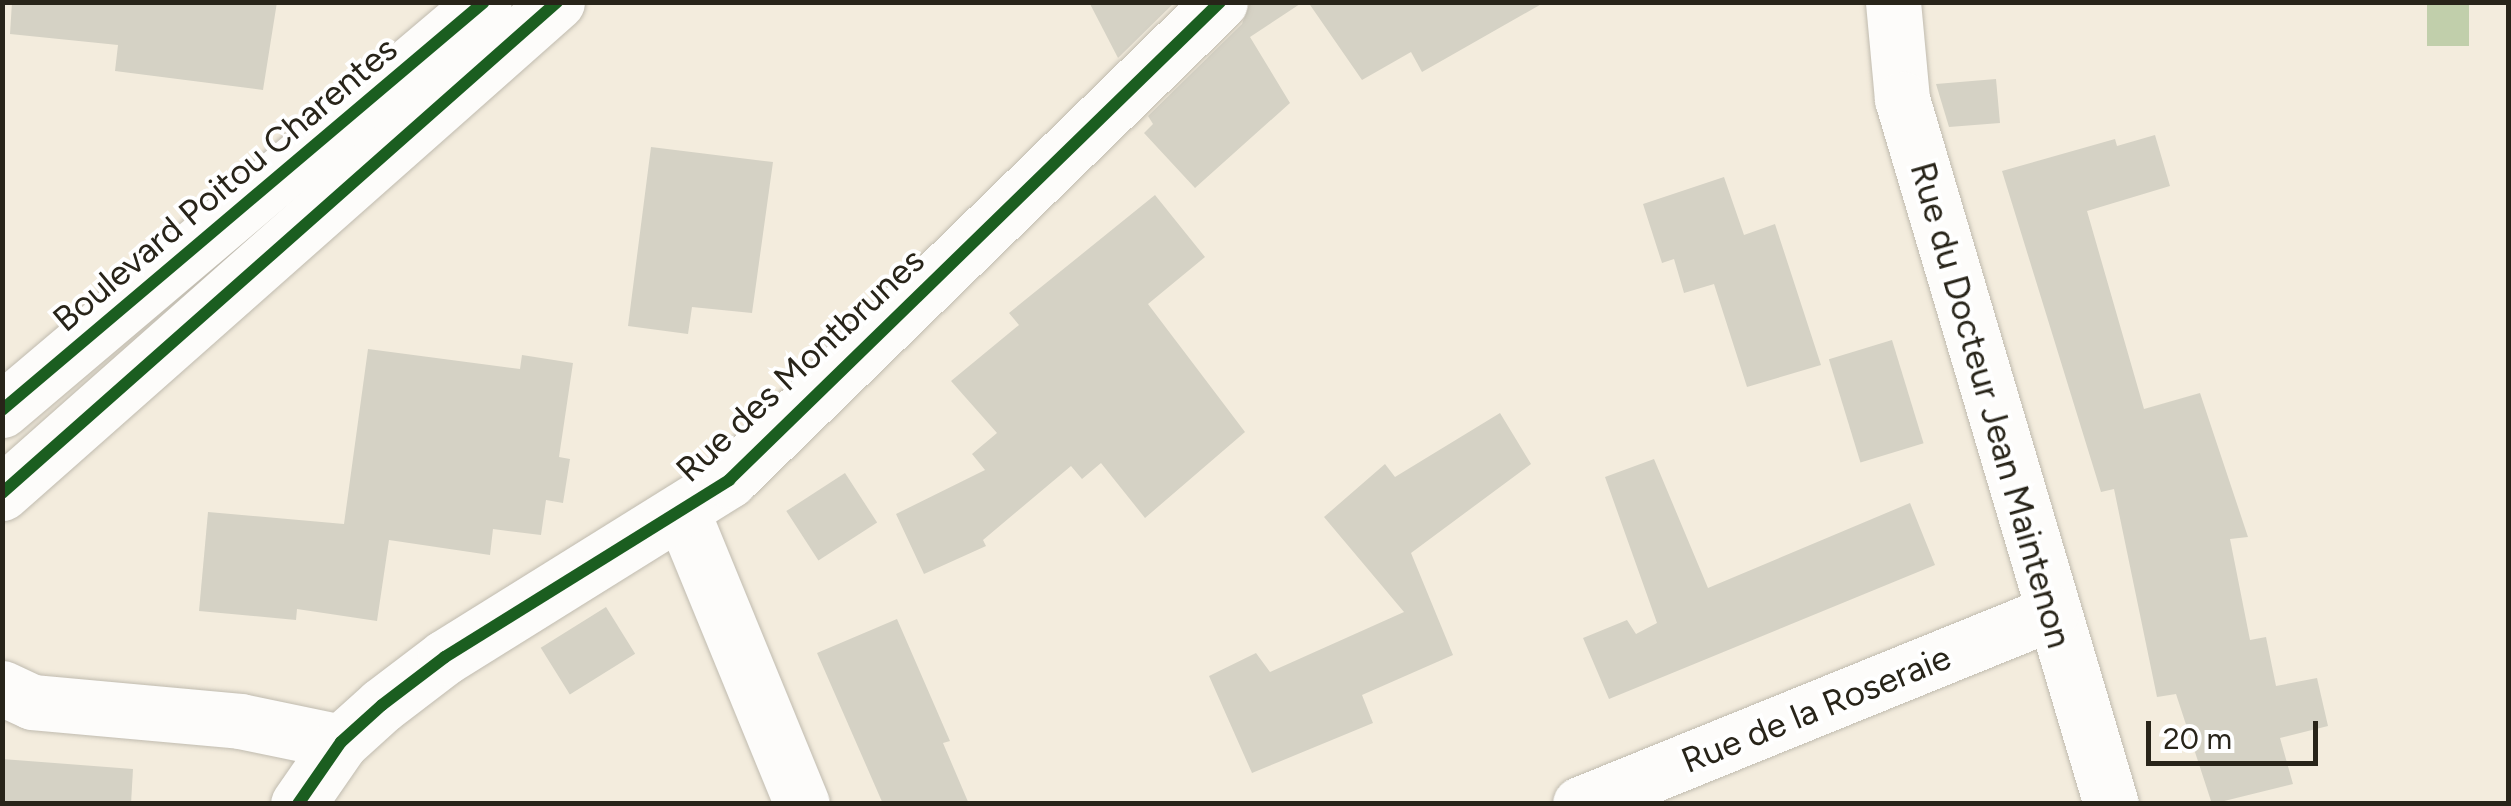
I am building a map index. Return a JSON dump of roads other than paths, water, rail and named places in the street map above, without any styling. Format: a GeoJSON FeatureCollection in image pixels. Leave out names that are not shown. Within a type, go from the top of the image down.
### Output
{"type":"FeatureCollection","features":[{"type":"Feature","properties":{"kind":"street","name":"Rue des Montbrunes"},"geometry":{"type":"LineString","coordinates":[[298,804],[341,742],[445,657],[683,514],[743,466],[1220,2]]}},
{"type":"Feature","properties":{"kind":"street","name":"Rue du Docteur Jean Maintenon"},"geometry":{"type":"LineString","coordinates":[[1894,2],[1902,99],[2051,613],[2111,804]]}},
{"type":"Feature","properties":{"kind":"street","name":"Boulevard Poitou Charentes"},"geometry":{"type":"LineString","coordinates":[[2,410],[477,9]]}},
{"type":"Feature","properties":{"kind":"street"},"geometry":{"type":"LineString","coordinates":[[2,494],[544,16]]}},
{"type":"Feature","properties":{"kind":"street"},"geometry":{"type":"LineString","coordinates":[[683,514],[802,804]]}},
{"type":"Feature","properties":{"kind":"street","name":"Rue de la Roseraie"},"geometry":{"type":"LineString","coordinates":[[1580,804],[2051,613]]}},
{"type":"Feature","properties":{"kind":"street"},"geometry":{"type":"LineString","coordinates":[[2,688],[32,702],[240,721],[341,742]]}}]}
